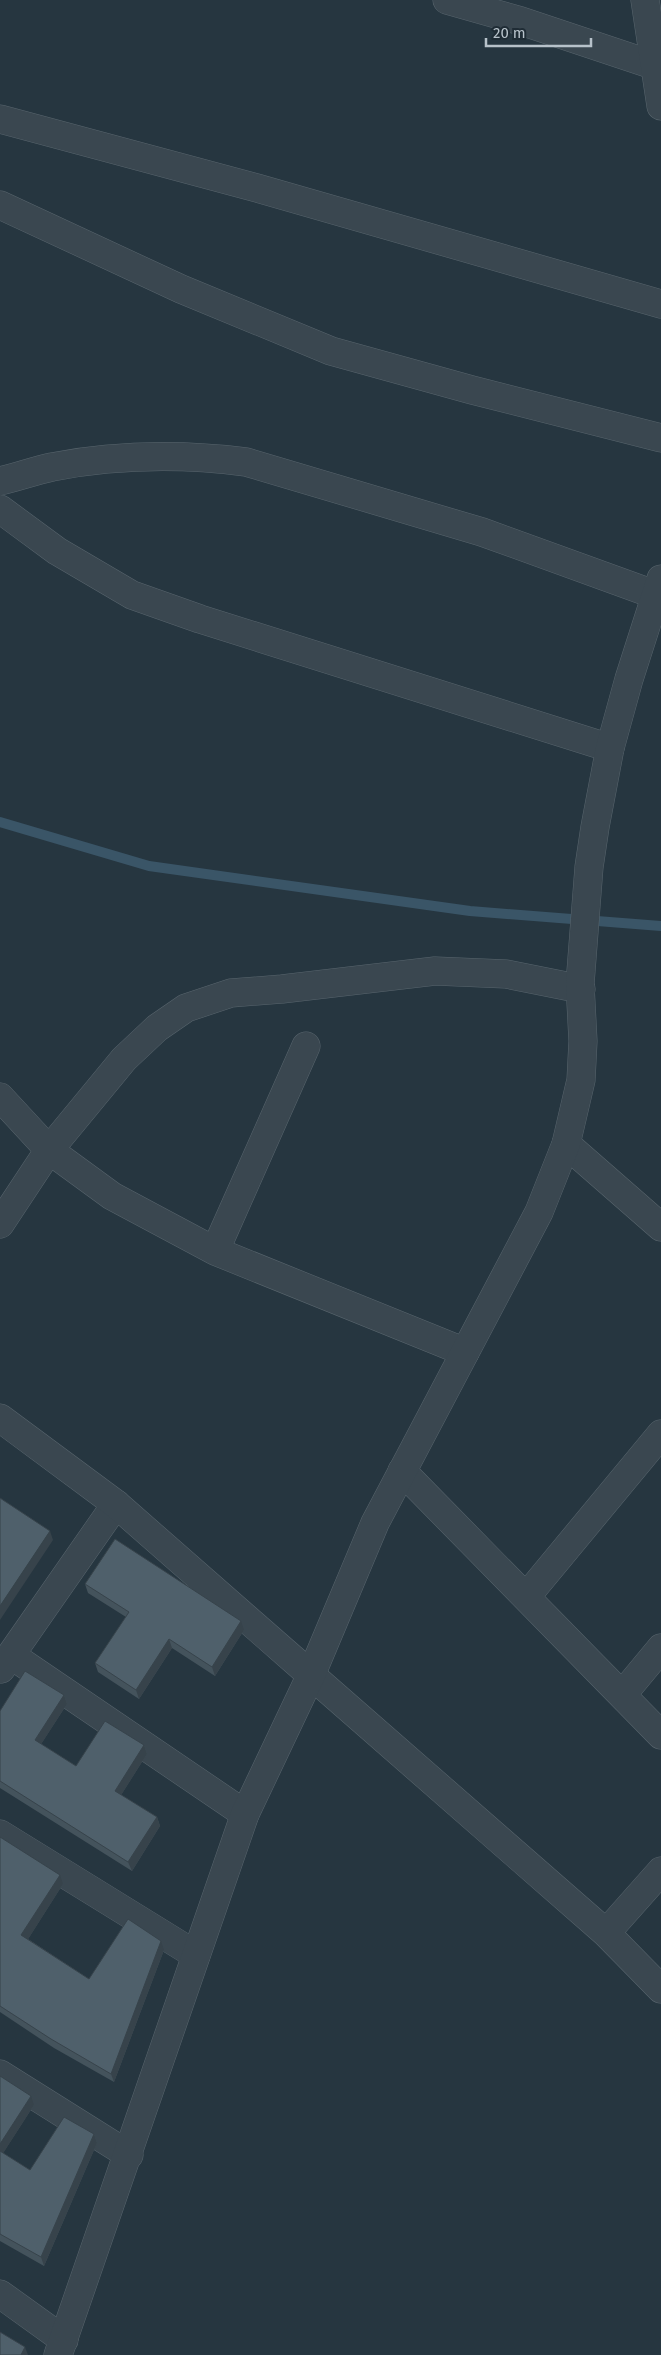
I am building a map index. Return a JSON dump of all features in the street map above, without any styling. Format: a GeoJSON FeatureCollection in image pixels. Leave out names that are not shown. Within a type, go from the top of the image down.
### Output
{"type":"FeatureCollection","features":[{"type":"Feature","properties":{"kind":"street"},"geometry":{"type":"LineString","coordinates":[[447,0],[658,64]]}},
{"type":"Feature","properties":{"kind":"street"},"geometry":{"type":"LineString","coordinates":[[645,0],[658,64],[661,106]]}},
{"type":"Feature","properties":{"kind":"street"},"geometry":{"type":"LineString","coordinates":[[0,119],[257,188],[661,304]]}},
{"type":"Feature","properties":{"kind":"street"},"geometry":{"type":"LineString","coordinates":[[0,205],[181,289],[332,351],[661,438]]}},
{"type":"Feature","properties":{"kind":"street"},"geometry":{"type":"LineString","coordinates":[[0,481],[52,467],[156,457],[210,458],[246,462],[482,532],[658,587],[629,679],[610,748],[589,867],[580,986],[583,1041],[580,1080],[566,1144],[539,1212],[375,1523],[311,1675],[245,1814],[61,2347],[0,2294]]}},
{"type":"Feature","properties":{"kind":"street"},"geometry":{"type":"LineString","coordinates":[[0,509],[57,551],[132,595],[200,619],[610,748]]}},
{"type":"Feature","properties":{"kind":"street"},"geometry":{"type":"LineString","coordinates":[[0,1224],[49,1150],[124,1059],[157,1028],[186,1008],[231,993],[282,990],[435,971],[506,974],[580,986]]}},
{"type":"Feature","properties":{"kind":"street"},"geometry":{"type":"LineString","coordinates":[[215,1250],[306,1046]]}},
{"type":"Feature","properties":{"kind":"street"},"geometry":{"type":"LineString","coordinates":[[0,1097],[49,1150],[112,1196],[215,1250],[465,1352]]}},
{"type":"Feature","properties":{"kind":"street"},"geometry":{"type":"LineString","coordinates":[[566,1144],[661,1227]]}},
{"type":"Feature","properties":{"kind":"street"},"geometry":{"type":"LineString","coordinates":[[0,1418],[116,1504],[606,1933],[661,1990]]}},
{"type":"Feature","properties":{"kind":"street"},"geometry":{"type":"LineString","coordinates":[[526,1597],[661,1434]]}},
{"type":"Feature","properties":{"kind":"street"},"geometry":{"type":"LineString","coordinates":[[402,1471],[661,1735]]}},
{"type":"Feature","properties":{"kind":"street"},"geometry":{"type":"LineString","coordinates":[[116,1504],[5,1662],[245,1814]]}},
{"type":"Feature","properties":{"kind":"street"},"geometry":{"type":"LineString","coordinates":[[622,1695],[661,1648]]}},
{"type":"Feature","properties":{"kind":"street"},"geometry":{"type":"LineString","coordinates":[[0,1834],[196,1955]]}},
{"type":"Feature","properties":{"kind":"street"},"geometry":{"type":"LineString","coordinates":[[606,1933],[661,1871]]}},
{"type":"Feature","properties":{"kind":"street"},"geometry":{"type":"LineString","coordinates":[[0,2074],[129,2154]]}},
{"type":"Feature","properties":{"kind":"building"},"geometry":{"type":"Polygon","coordinates":[[[0,1498],[50,1531],[0,1606],[0,1498]]]}},
{"type":"Feature","properties":{"kind":"building"},"geometry":{"type":"Polygon","coordinates":[[[115,1539],[241,1621],[212,1667],[169,1639],[136,1690],[95,1663],[129,1612],[85,1584],[115,1539]]]}},
{"type":"Feature","properties":{"kind":"building"},"geometry":{"type":"Polygon","coordinates":[[[25,1671],[64,1695],[35,1740],[76,1766],[105,1721],[144,1745],[115,1791],[157,1817],[128,1862],[0,1781],[0,1711],[25,1671]]]}},
{"type":"Feature","properties":{"kind":"building"},"geometry":{"type":"Polygon","coordinates":[[[0,1837],[60,1875],[21,1935],[89,1979],[128,1919],[161,1941],[111,2074],[0,2006],[0,1837]]]}},
{"type":"Feature","properties":{"kind":"building"},"geometry":{"type":"Polygon","coordinates":[[[0,2076],[31,2096],[0,2144],[0,2076]]]}},
{"type":"Feature","properties":{"kind":"building"},"geometry":{"type":"Polygon","coordinates":[[[64,2117],[94,2134],[41,2257],[0,2234],[0,2151],[30,2170],[64,2117]]]}},
{"type":"Feature","properties":{"kind":"building"},"geometry":{"type":"Polygon","coordinates":[[[0,2332],[25,2347],[21,2355],[0,2355],[0,2332]]]}},
{"type":"Feature","properties":{"kind":"waterway"},"geometry":{"type":"LineString","coordinates":[[0,822],[149,866],[470,911],[661,926]]}}]}
